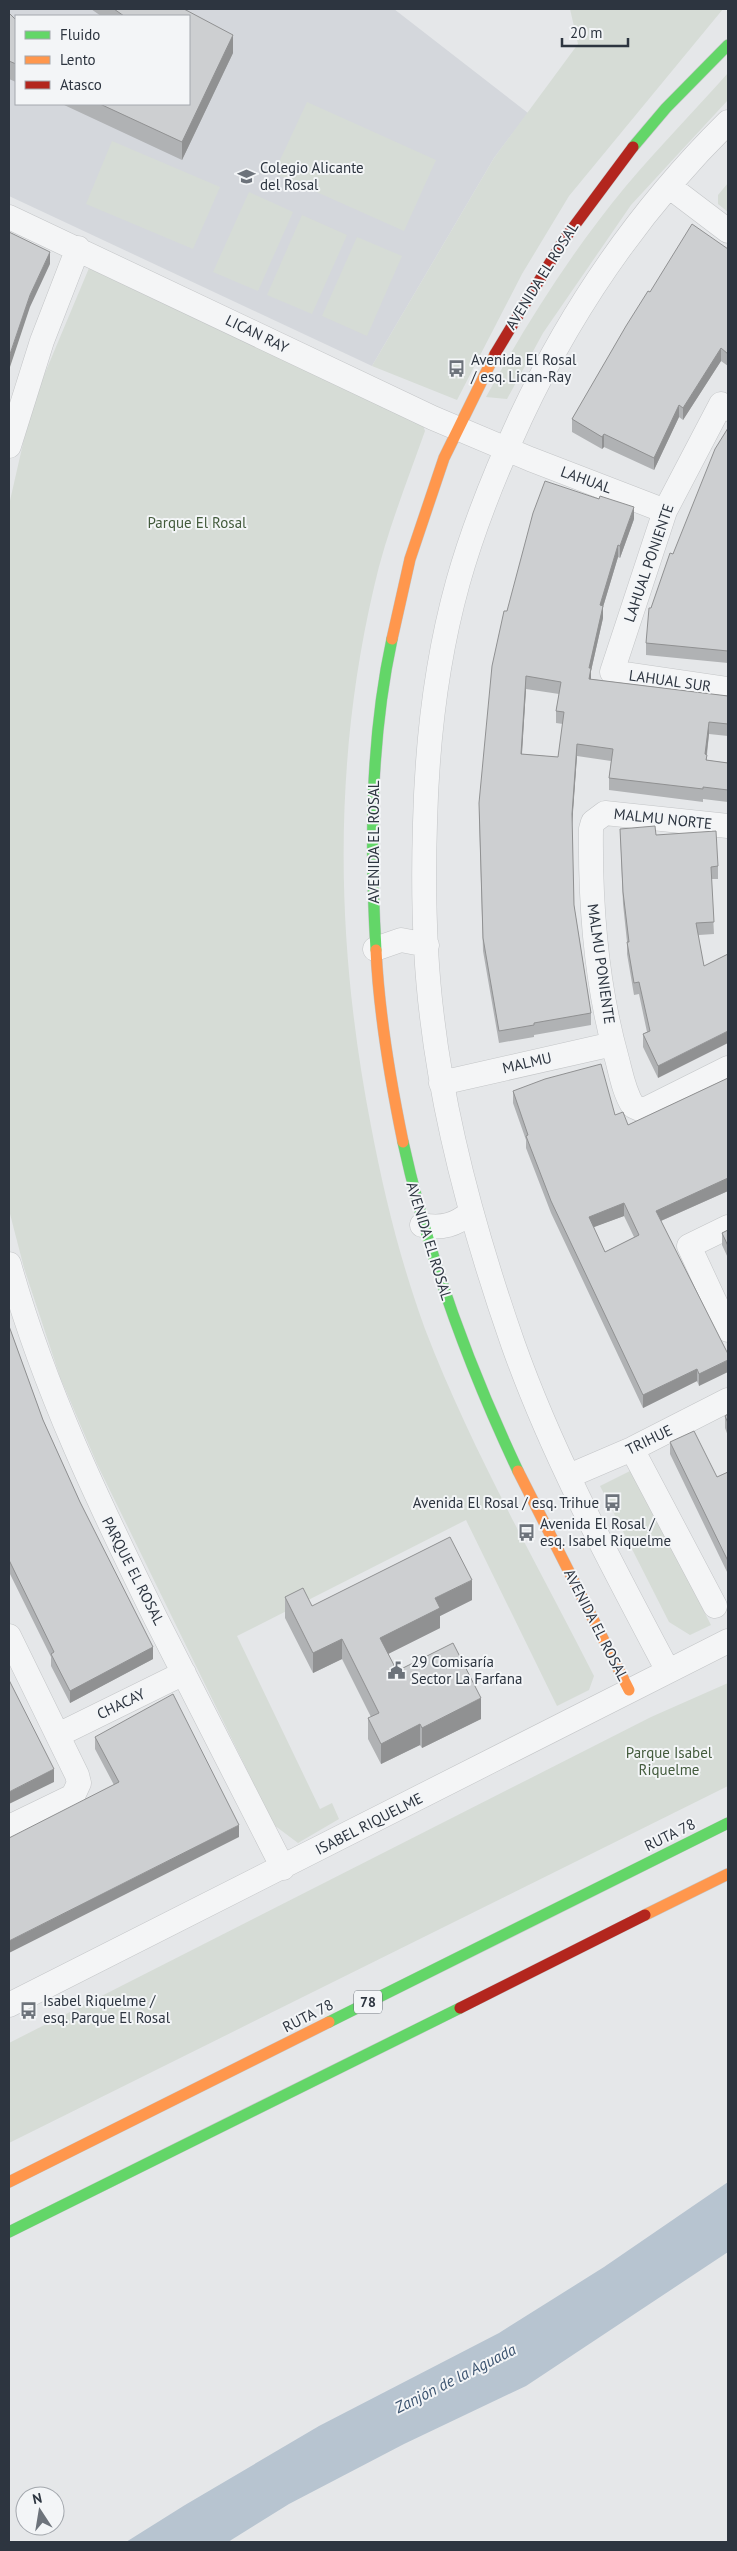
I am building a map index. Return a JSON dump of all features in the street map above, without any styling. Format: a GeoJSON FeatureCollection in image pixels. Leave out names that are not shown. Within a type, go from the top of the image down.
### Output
{"type":"FeatureCollection","features":[{"type":"Feature","properties":{"kind":"main road","name":"AVENIDA EL ROSAL"},"geometry":{"type":"LineString","coordinates":[[629,1690],[496,1423],[457,1329],[422,1225],[390,1086],[377,987],[374,949],[374,775],[388,658],[410,560],[445,456],[473,396],[528,296],[586,206],[650,126],[728,45]]}},
{"type":"Feature","properties":{"kind":"main road","name":"RUTA 78"},"geometry":{"type":"LineString","coordinates":[[9,2182],[728,1823]]}},
{"type":"Feature","properties":{"kind":"main road"},"geometry":{"type":"LineString","coordinates":[[9,2232],[728,1874]]}},
{"type":"Feature","properties":{"kind":"street"},"geometry":{"type":"LineString","coordinates":[[668,1671],[569,1476],[530,1390],[514,1347],[471,1212],[442,1083],[432,1016],[427,944],[424,848],[427,754],[432,708],[457,586],[474,529],[507,448],[551,356],[593,285],[670,187],[728,122]]}},
{"type":"Feature","properties":{"kind":"street"},"geometry":{"type":"LineString","coordinates":[[670,187],[728,231]]}},
{"type":"Feature","properties":{"kind":"street","name":"LICAN RAY"},"geometry":{"type":"LineString","coordinates":[[9,216],[458,429],[507,448]]}},
{"type":"Feature","properties":{"kind":"street"},"geometry":{"type":"LineString","coordinates":[[10,438],[42,341],[78,248]]}},
{"type":"Feature","properties":{"kind":"street","name":"LAHUAL PONIENTE"},"geometry":{"type":"LineString","coordinates":[[612,672],[665,511],[725,406]]}},
{"type":"Feature","properties":{"kind":"street","name":"LAHUAL"},"geometry":{"type":"LineString","coordinates":[[507,448],[665,511]]}},
{"type":"Feature","properties":{"kind":"street","name":"LAHUAL SUR"},"geometry":{"type":"LineString","coordinates":[[612,672],[728,689]]}},
{"type":"Feature","properties":{"kind":"street","name":"MALMU NORTE"},"geometry":{"type":"LineString","coordinates":[[598,816],[613,812],[728,826]]}},
{"type":"Feature","properties":{"kind":"street","name":"MALMU PONIENTE"},"geometry":{"type":"LineString","coordinates":[[598,816],[591,829],[593,918],[598,964],[613,1044],[630,1101],[637,1108],[648,1108],[728,1068]]}},
{"type":"Feature","properties":{"kind":"street"},"geometry":{"type":"LineString","coordinates":[[374,949],[401,940],[427,944]]}},
{"type":"Feature","properties":{"kind":"street","name":"MALMU"},"geometry":{"type":"LineString","coordinates":[[442,1083],[613,1044]]}},
{"type":"Feature","properties":{"kind":"street"},"geometry":{"type":"LineString","coordinates":[[422,1225],[437,1227],[451,1225],[471,1212]]}},
{"type":"Feature","properties":{"kind":"street"},"geometry":{"type":"LineString","coordinates":[[728,1227],[689,1246],[728,1330]]}},
{"type":"Feature","properties":{"kind":"street","name":"PARQUE EL ROSAL"},"geometry":{"type":"LineString","coordinates":[[9,1264],[37,1354],[68,1436],[98,1501],[283,1868]]}},
{"type":"Feature","properties":{"kind":"street","name":"TRIHUE"},"geometry":{"type":"LineString","coordinates":[[569,1476],[632,1449],[728,1400]]}},
{"type":"Feature","properties":{"kind":"street"},"geometry":{"type":"LineString","coordinates":[[632,1449],[715,1606]]}},
{"type":"Feature","properties":{"kind":"street"},"geometry":{"type":"LineString","coordinates":[[9,1636],[79,1779],[76,1792],[9,1828]]}},
{"type":"Feature","properties":{"kind":"street","name":"ISABEL RIQUELME"},"geometry":{"type":"LineString","coordinates":[[9,2005],[283,1868],[728,1641]]}},
{"type":"Feature","properties":{"kind":"street","name":"CHACAY"},"geometry":{"type":"LineString","coordinates":[[58,1735],[184,1673]]}},
{"type":"Feature","properties":{"kind":"shaded area","name":"Colegio Alicante del Rosal"},"geometry":{"type":"Polygon","coordinates":[[[9,9],[394,9],[528,113],[494,158],[372,366],[9,196],[9,9]]]}},
{"type":"Feature","properties":{"kind":"green space"},"geometry":{"type":"Polygon","coordinates":[[[570,9],[723,9],[569,196],[522,274],[457,400],[372,366],[494,158],[578,44],[570,9]]]}},
{"type":"Feature","properties":{"kind":"green space"},"geometry":{"type":"Polygon","coordinates":[[[728,73],[728,100],[631,205],[543,333],[507,399],[486,397],[517,342],[587,236],[638,172],[728,73]]]}},
{"type":"Feature","properties":{"kind":"green space"},"geometry":{"type":"Polygon","coordinates":[[[307,102],[436,160],[404,231],[274,173],[307,102]]]}},
{"type":"Feature","properties":{"kind":"green space"},"geometry":{"type":"Polygon","coordinates":[[[112,141],[220,187],[193,249],[86,204],[112,141]]]}},
{"type":"Feature","properties":{"kind":"green space"},"geometry":{"type":"Polygon","coordinates":[[[728,183],[728,212],[718,204],[718,195],[728,183]]]}},
{"type":"Feature","properties":{"kind":"green space"},"geometry":{"type":"Polygon","coordinates":[[[249,192],[293,212],[258,291],[213,272],[249,192]]]}},
{"type":"Feature","properties":{"kind":"green space"},"geometry":{"type":"Polygon","coordinates":[[[302,215],[347,235],[312,314],[267,295],[302,215]]]}},
{"type":"Feature","properties":{"kind":"green space"},"geometry":{"type":"Polygon","coordinates":[[[357,237],[402,256],[367,336],[322,316],[357,237]]]}},
{"type":"Feature","properties":{"kind":"green space","name":"Parque El Rosal"},"geometry":{"type":"Polygon","coordinates":[[[92,261],[422,422],[425,431],[391,528],[374,587],[360,654],[351,722],[345,789],[345,924],[359,1059],[387,1203],[408,1279],[425,1329],[443,1374],[483,1461],[594,1676],[589,1690],[557,1706],[466,1520],[237,1636],[320,1809],[332,1803],[339,1819],[298,1843],[274,1825],[97,1464],[60,1377],[24,1268],[9,1210],[9,505],[32,404],[92,261]]]}},
{"type":"Feature","properties":{"kind":"green space"},"geometry":{"type":"Polygon","coordinates":[[[632,1470],[711,1625],[690,1635],[669,1622],[600,1486],[632,1470]]]}},
{"type":"Feature","properties":{"kind":"green space","name":"Parque Isabel Riquelme"},"geometry":{"type":"Polygon","coordinates":[[[728,1683],[728,1786],[9,2143],[9,2043],[651,1717],[728,1683]]]}},
{"type":"Feature","properties":{"kind":"water","name":"Zanjón de la Aguada"},"geometry":{"type":"Polygon","coordinates":[[[728,2182],[728,2252],[526,2386],[404,2444],[289,2504],[228,2542],[126,2542],[319,2426],[499,2333],[604,2267],[728,2182]]]}},
{"type":"Feature","properties":{"kind":"building"},"geometry":{"type":"Polygon","coordinates":[[[114,9],[184,9],[233,35],[182,142],[102,105],[190,105],[190,15],[123,15],[114,9]]]}},
{"type":"Feature","properties":{"kind":"building"},"geometry":{"type":"Polygon","coordinates":[[[9,13],[15,19],[15,64],[9,61],[9,13]]]}},
{"type":"Feature","properties":{"kind":"building"},"geometry":{"type":"Polygon","coordinates":[[[692,224],[728,249],[728,354],[721,348],[683,408],[679,405],[654,458],[604,434],[602,437],[572,419],[626,326],[648,291],[650,292],[692,224]]]}},
{"type":"Feature","properties":{"kind":"building"},"geometry":{"type":"Polygon","coordinates":[[[9,232],[50,252],[30,295],[9,357],[9,232]]]}},
{"type":"Feature","properties":{"kind":"building"},"geometry":{"type":"Polygon","coordinates":[[[728,428],[728,651],[646,643],[649,608],[651,608],[670,553],[673,554],[715,449],[728,428]]]}},
{"type":"Feature","properties":{"kind":"building"},"geometry":{"type":"Polygon","coordinates":[[[545,481],[599,499],[600,496],[634,507],[620,546],[618,545],[600,605],[603,606],[589,668],[591,668],[589,679],[728,696],[728,724],[709,722],[705,754],[707,755],[706,760],[728,763],[728,790],[703,787],[703,789],[609,778],[613,749],[577,744],[572,814],[574,905],[591,1013],[499,1031],[483,938],[479,803],[492,666],[504,611],[507,611],[533,513],[545,481]],[[526,676],[521,754],[558,757],[564,712],[556,711],[561,682],[526,676]]]}},
{"type":"Feature","properties":{"kind":"building"},"geometry":{"type":"Polygon","coordinates":[[[655,826],[656,835],[716,831],[718,866],[711,867],[714,922],[696,923],[704,966],[728,954],[728,1031],[658,1066],[643,1034],[650,1031],[639,982],[634,983],[627,942],[629,942],[623,892],[620,829],[655,826]]]}},
{"type":"Feature","properties":{"kind":"building"},"geometry":{"type":"Polygon","coordinates":[[[601,1064],[615,1115],[623,1112],[628,1125],[728,1078],[728,1178],[656,1211],[728,1354],[728,1360],[699,1374],[697,1369],[643,1395],[551,1201],[526,1136],[528,1135],[513,1091],[545,1079],[601,1064]],[[624,1203],[589,1217],[605,1252],[639,1235],[624,1203]]]}},
{"type":"Feature","properties":{"kind":"building"},"geometry":{"type":"Polygon","coordinates":[[[728,1230],[728,1246],[722,1233],[728,1230]]]}},
{"type":"Feature","properties":{"kind":"building"},"geometry":{"type":"Polygon","coordinates":[[[9,1326],[43,1420],[80,1502],[153,1647],[70,1691],[51,1654],[54,1652],[9,1560],[9,1326]]]}},
{"type":"Feature","properties":{"kind":"building"},"geometry":{"type":"Polygon","coordinates":[[[694,1431],[717,1477],[728,1472],[728,1561],[670,1442],[694,1431]]]}},
{"type":"Feature","properties":{"kind":"building"},"geometry":{"type":"Polygon","coordinates":[[[450,1537],[472,1580],[435,1598],[440,1608],[380,1638],[397,1671],[453,1643],[481,1698],[422,1728],[420,1724],[381,1744],[368,1718],[379,1713],[342,1639],[313,1653],[285,1597],[303,1588],[312,1606],[450,1537]]]}},
{"type":"Feature","properties":{"kind":"building"},"geometry":{"type":"Polygon","coordinates":[[[9,1680],[54,1769],[9,1792],[9,1680]]]}},
{"type":"Feature","properties":{"kind":"building"},"geometry":{"type":"Polygon","coordinates":[[[173,1694],[239,1825],[9,1941],[9,1838],[119,1782],[95,1737],[173,1694]]]}},
{"type":"Feature","properties":{"kind":"traffic: fast"},"geometry":{"type":"LineString","coordinates":[[633,147],[666,108],[728,45]]}},
{"type":"Feature","properties":{"kind":"traffic: fast"},"geometry":{"type":"LineString","coordinates":[[376,950],[373,872],[376,755],[379,716],[392,639]]}},
{"type":"Feature","properties":{"kind":"traffic: fast"},"geometry":{"type":"LineString","coordinates":[[403,1142],[424,1227],[451,1310],[482,1391],[518,1471]]}},
{"type":"Feature","properties":{"kind":"traffic: fast"},"geometry":{"type":"LineString","coordinates":[[329,2022],[728,1823]]}},
{"type":"Feature","properties":{"kind":"traffic: fast"},"geometry":{"type":"LineString","coordinates":[[9,2232],[460,2008]]}},
{"type":"Feature","properties":{"kind":"traffic: slow"},"geometry":{"type":"LineString","coordinates":[[392,639],[410,559],[444,458],[495,354]]}},
{"type":"Feature","properties":{"kind":"traffic: slow"},"geometry":{"type":"LineString","coordinates":[[376,950],[386,1047],[403,1142]]}},
{"type":"Feature","properties":{"kind":"traffic: slow"},"geometry":{"type":"LineString","coordinates":[[518,1471],[629,1690]]}},
{"type":"Feature","properties":{"kind":"traffic: slow"},"geometry":{"type":"LineString","coordinates":[[645,1915],[728,1874]]}},
{"type":"Feature","properties":{"kind":"traffic: slow"},"geometry":{"type":"LineString","coordinates":[[9,2182],[329,2022]]}},
{"type":"Feature","properties":{"kind":"traffic: jam"},"geometry":{"type":"LineString","coordinates":[[495,354],[563,241],[633,147]]}},
{"type":"Feature","properties":{"kind":"traffic: jam"},"geometry":{"type":"LineString","coordinates":[[460,2008],[645,1915]]}},
{"type":"Feature","properties":{"kind":"place","name":"Colegio Alicante del Rosal"},"geometry":{"type":"Point","coordinates":[246,177]}},
{"type":"Feature","properties":{"kind":"place","name":"Avenida El Rosal / esq. Lican-Ray"},"geometry":{"type":"Point","coordinates":[457,369]}},
{"type":"Feature","properties":{"kind":"place","name":"Avenida El Rosal / esq. Trihue"},"geometry":{"type":"Point","coordinates":[613,1503]}},
{"type":"Feature","properties":{"kind":"place","name":"Avenida El Rosal / esq. Isabel Riquelme"},"geometry":{"type":"Point","coordinates":[526,1533]}},
{"type":"Feature","properties":{"kind":"place","name":"29 Comisaría Sector La Farfana"},"geometry":{"type":"Point","coordinates":[397,1671]}},
{"type":"Feature","properties":{"kind":"place","name":"Isabel Riquelme / esq. Parque El Rosal"},"geometry":{"type":"Point","coordinates":[29,2010]}}]}
